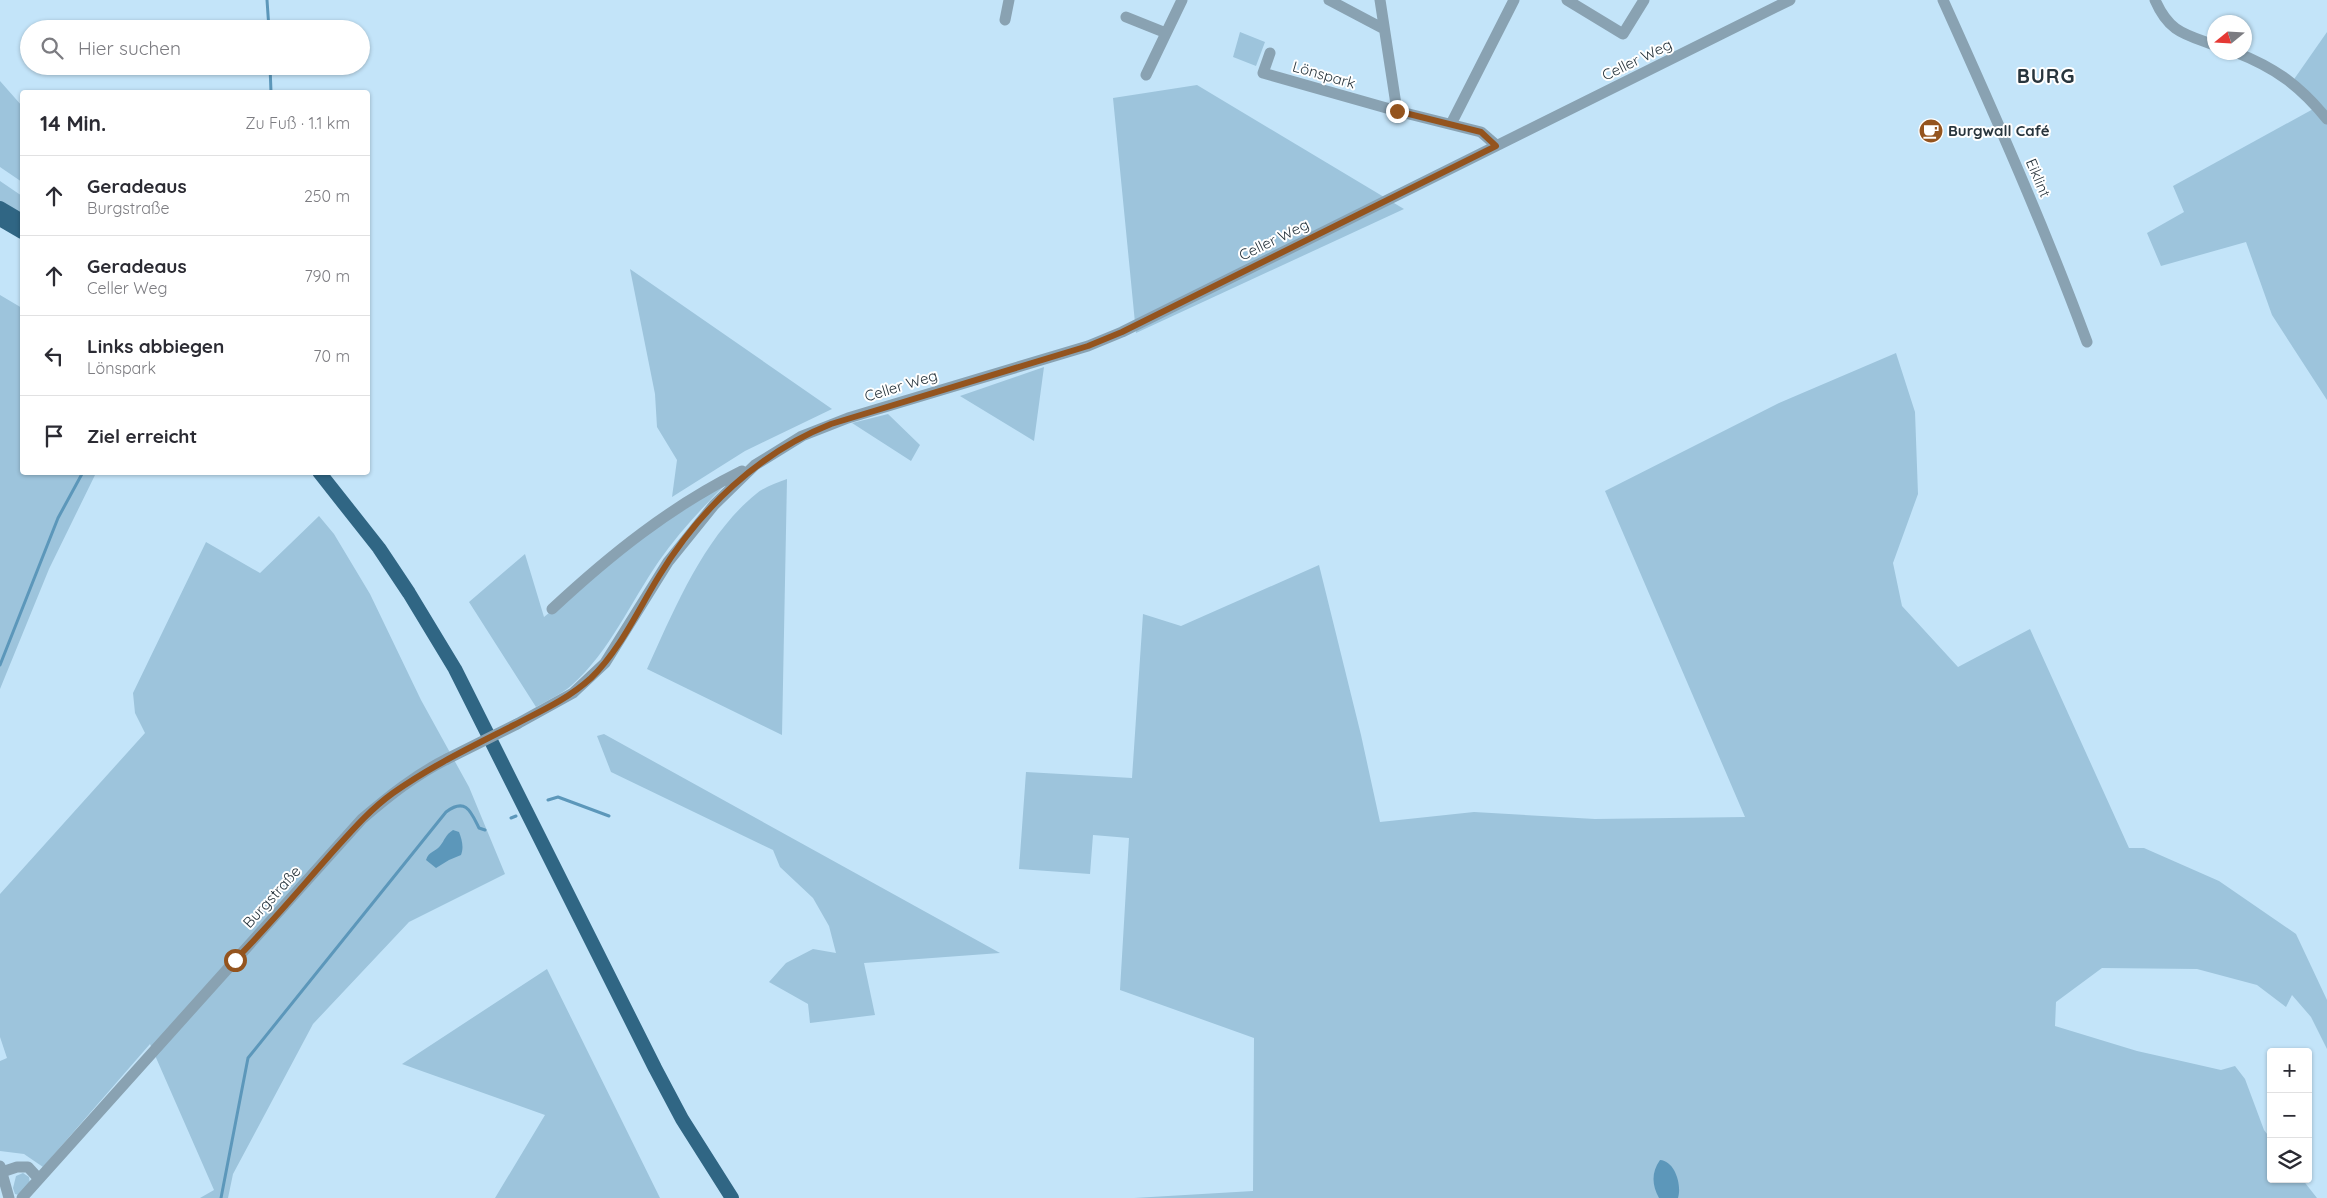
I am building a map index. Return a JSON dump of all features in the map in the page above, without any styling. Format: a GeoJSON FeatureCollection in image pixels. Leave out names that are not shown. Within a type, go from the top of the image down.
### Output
{"type":"FeatureCollection","features":[{"type":"Feature","properties":{"kind":"highway"},"geometry":{"type":"LineString","coordinates":[[0,217],[20,221]]}},
{"type":"Feature","properties":{"kind":"highway"},"geometry":{"type":"LineString","coordinates":[[0,217],[20,231]]}},
{"type":"Feature","properties":{"kind":"highway"},"geometry":{"type":"LineString","coordinates":[[321,475],[379,548],[455,669],[655,1068],[682,1119],[732,1198]]}},
{"type":"Feature","properties":{"kind":"street"},"geometry":{"type":"LineString","coordinates":[[1005,20],[1008,0]]}},
{"type":"Feature","properties":{"kind":"street"},"geometry":{"type":"LineString","coordinates":[[1146,74],[1182,0]]}},
{"type":"Feature","properties":{"kind":"street"},"geometry":{"type":"LineString","coordinates":[[1329,0],[1384,29]]}},
{"type":"Feature","properties":{"kind":"street"},"geometry":{"type":"LineString","coordinates":[[1380,0],[1397,111]]}},
{"type":"Feature","properties":{"kind":"street"},"geometry":{"type":"LineString","coordinates":[[1451,124],[1514,0]]}},
{"type":"Feature","properties":{"kind":"street"},"geometry":{"type":"LineString","coordinates":[[1567,0],[1623,34],[1644,0]]}},
{"type":"Feature","properties":{"kind":"street","name":"Celler Weg"},"geometry":{"type":"LineString","coordinates":[[552,609],[591,573],[646,528],[700,493],[755,465],[802,436],[840,421],[1088,346],[1122,332],[1790,0]]}},
{"type":"Feature","properties":{"kind":"street","name":"Eiklint"},"geometry":{"type":"LineString","coordinates":[[1943,0],[2017,165],[2062,274],[2087,342]]}},
{"type":"Feature","properties":{"kind":"street"},"geometry":{"type":"LineString","coordinates":[[2155,0],[2169,25],[2207,42]]}},
{"type":"Feature","properties":{"kind":"street"},"geometry":{"type":"LineString","coordinates":[[1126,17],[1166,33]]}},
{"type":"Feature","properties":{"kind":"street","name":"Lönspark"},"geometry":{"type":"LineString","coordinates":[[1270,53],[1263,73],[1397,111],[1481,132],[1496,146]]}},
{"type":"Feature","properties":{"kind":"street"},"geometry":{"type":"LineString","coordinates":[[2252,59],[2263,63],[2306,93],[2327,119]]}},
{"type":"Feature","properties":{"kind":"street","name":"Celler Weg"},"geometry":{"type":"LineString","coordinates":[[517,724],[573,693],[605,663],[668,562],[714,505],[755,465]]}},
{"type":"Feature","properties":{"kind":"street","name":"Burgstraße"},"geometry":{"type":"LineString","coordinates":[[22,1198],[362,819],[391,794],[426,770],[517,724]]}},
{"type":"Feature","properties":{"kind":"street"},"geometry":{"type":"LineString","coordinates":[[8,1198],[1,1169],[28,1166],[39,1179]]}},
{"type":"Feature","properties":{"kind":"shaded area"},"geometry":{"type":"Polygon","coordinates":[[[1240,32],[1265,42],[1256,66],[1233,57],[1240,32]]]}},
{"type":"Feature","properties":{"kind":"shaded area"},"geometry":{"type":"Polygon","coordinates":[[[2327,32],[2327,400],[2272,315],[2246,242],[2161,266],[2147,233],[2184,212],[2173,186],[2315,108],[2290,85],[2327,32]]]}},
{"type":"Feature","properties":{"kind":"shaded area"},"geometry":{"type":"Polygon","coordinates":[[[0,81],[20,104],[20,181],[0,167],[0,81]]]}},
{"type":"Feature","properties":{"kind":"shaded area"},"geometry":{"type":"Polygon","coordinates":[[[1197,85],[1404,209],[1136,333],[1113,98],[1197,85]]]}},
{"type":"Feature","properties":{"kind":"shaded area"},"geometry":{"type":"Polygon","coordinates":[[[0,181],[20,195],[20,217],[0,204],[0,181]]]}},
{"type":"Feature","properties":{"kind":"shaded area"},"geometry":{"type":"Polygon","coordinates":[[[630,269],[832,409],[745,451],[672,497],[677,460],[657,427],[655,394],[630,269]]]}},
{"type":"Feature","properties":{"kind":"shaded area"},"geometry":{"type":"Polygon","coordinates":[[[0,295],[20,307],[20,475],[95,475],[49,569],[0,689],[0,295]]]}},
{"type":"Feature","properties":{"kind":"shaded area"},"geometry":{"type":"Polygon","coordinates":[[[1896,353],[1915,412],[1918,494],[1893,563],[1902,606],[1958,667],[2030,629],[2129,848],[2144,848],[2219,881],[2296,934],[2327,1000],[2327,1049],[2311,1017],[2292,995],[2286,1007],[2257,985],[2197,969],[2102,968],[2056,1002],[2055,1026],[2137,1051],[2221,1070],[2235,1066],[2245,1079],[2267,1134],[2267,1183],[2305,1183],[2317,1198],[1134,1198],[1253,1191],[1254,1038],[1120,990],[1129,838],[1093,835],[1090,874],[1019,869],[1026,772],[1132,778],[1143,614],[1181,626],[1319,565],[1361,735],[1380,822],[1474,812],[1595,819],[1745,817],[1605,491],[1779,403],[1896,353]]]}},
{"type":"Feature","properties":{"kind":"shaded area"},"geometry":{"type":"Polygon","coordinates":[[[1044,367],[1034,441],[960,396],[1044,367]]]}},
{"type":"Feature","properties":{"kind":"shaded area"},"geometry":{"type":"Polygon","coordinates":[[[888,414],[920,445],[911,461],[852,423],[888,414]]]}},
{"type":"Feature","properties":{"kind":"shaded area"},"geometry":{"type":"Polygon","coordinates":[[[787,479],[782,735],[647,669],[692,575],[721,531],[737,511],[756,494],[767,487],[787,479]]]}},
{"type":"Feature","properties":{"kind":"shaded area"},"geometry":{"type":"Polygon","coordinates":[[[729,481],[667,550],[598,657],[568,688],[536,707],[469,602],[525,554],[544,617],[648,533],[729,481]]]}},
{"type":"Feature","properties":{"kind":"shaded area"},"geometry":{"type":"Polygon","coordinates":[[[319,516],[334,534],[370,594],[421,700],[469,787],[505,874],[409,922],[313,1024],[233,1174],[228,1198],[200,1198],[214,1190],[150,1044],[43,1167],[24,1154],[0,1151],[0,1061],[7,1058],[0,1037],[0,894],[145,733],[135,713],[133,693],[206,542],[260,573],[319,516]]]}},
{"type":"Feature","properties":{"kind":"shaded area"},"geometry":{"type":"Polygon","coordinates":[[[604,734],[1000,953],[864,963],[875,1015],[810,1023],[808,1004],[769,982],[786,963],[813,949],[836,953],[829,926],[813,898],[780,867],[773,850],[611,772],[597,736],[604,734]]]}},
{"type":"Feature","properties":{"kind":"shaded area"},"geometry":{"type":"Polygon","coordinates":[[[453,830],[459,832],[461,838],[461,855],[436,868],[426,860],[427,857],[440,846],[453,830]]]}},
{"type":"Feature","properties":{"kind":"shaded area"},"geometry":{"type":"Polygon","coordinates":[[[547,969],[660,1198],[495,1198],[545,1115],[402,1064],[547,969]]]}},
{"type":"Feature","properties":{"kind":"shaded area"},"geometry":{"type":"Polygon","coordinates":[[[1660,1160],[1670,1165],[1676,1174],[1679,1187],[1678,1198],[1659,1198],[1654,1184],[1654,1174],[1660,1160]]]}},
{"type":"Feature","properties":{"kind":"shaded area"},"geometry":{"type":"Polygon","coordinates":[[[23,1173],[29,1177],[30,1185],[19,1195],[15,1194],[13,1188],[16,1176],[23,1173]]]}},
{"type":"Feature","properties":{"kind":"waterway"},"geometry":{"type":"LineString","coordinates":[[267,0],[268,20]]}},
{"type":"Feature","properties":{"kind":"waterway"},"geometry":{"type":"LineString","coordinates":[[270,75],[271,90]]}},
{"type":"Feature","properties":{"kind":"waterway"},"geometry":{"type":"LineString","coordinates":[[0,665],[58,518],[81,475]]}},
{"type":"Feature","properties":{"kind":"waterway"},"geometry":{"type":"LineString","coordinates":[[548,800],[558,797],[609,816]]}},
{"type":"Feature","properties":{"kind":"waterway"},"geometry":{"type":"LineString","coordinates":[[221,1198],[248,1058],[446,812],[458,806],[463,806],[470,812],[479,828],[485,830]]}},
{"type":"Feature","properties":{"kind":"waterway"},"geometry":{"type":"LineString","coordinates":[[511,818],[516,816]]}},
{"type":"Feature","properties":{"kind":"place","name":"Burgwall Café"},"geometry":{"type":"Point","coordinates":[1931,131]}},
{"type":"Feature","properties":{"kind":"district","name":"BURG"},"geometry":{"type":"Point","coordinates":[2046,76]}},
{"type":"Feature","properties":{"kind":"route"},"geometry":{"type":"LineString","coordinates":[[235,960],[362,819],[391,794],[426,770],[551,706],[573,693],[591,677],[605,663],[668,562],[687,536],[714,505],[755,465],[802,436],[831,424],[1088,346],[1122,332],[1496,146],[1481,132],[1397,111]]}}]}
